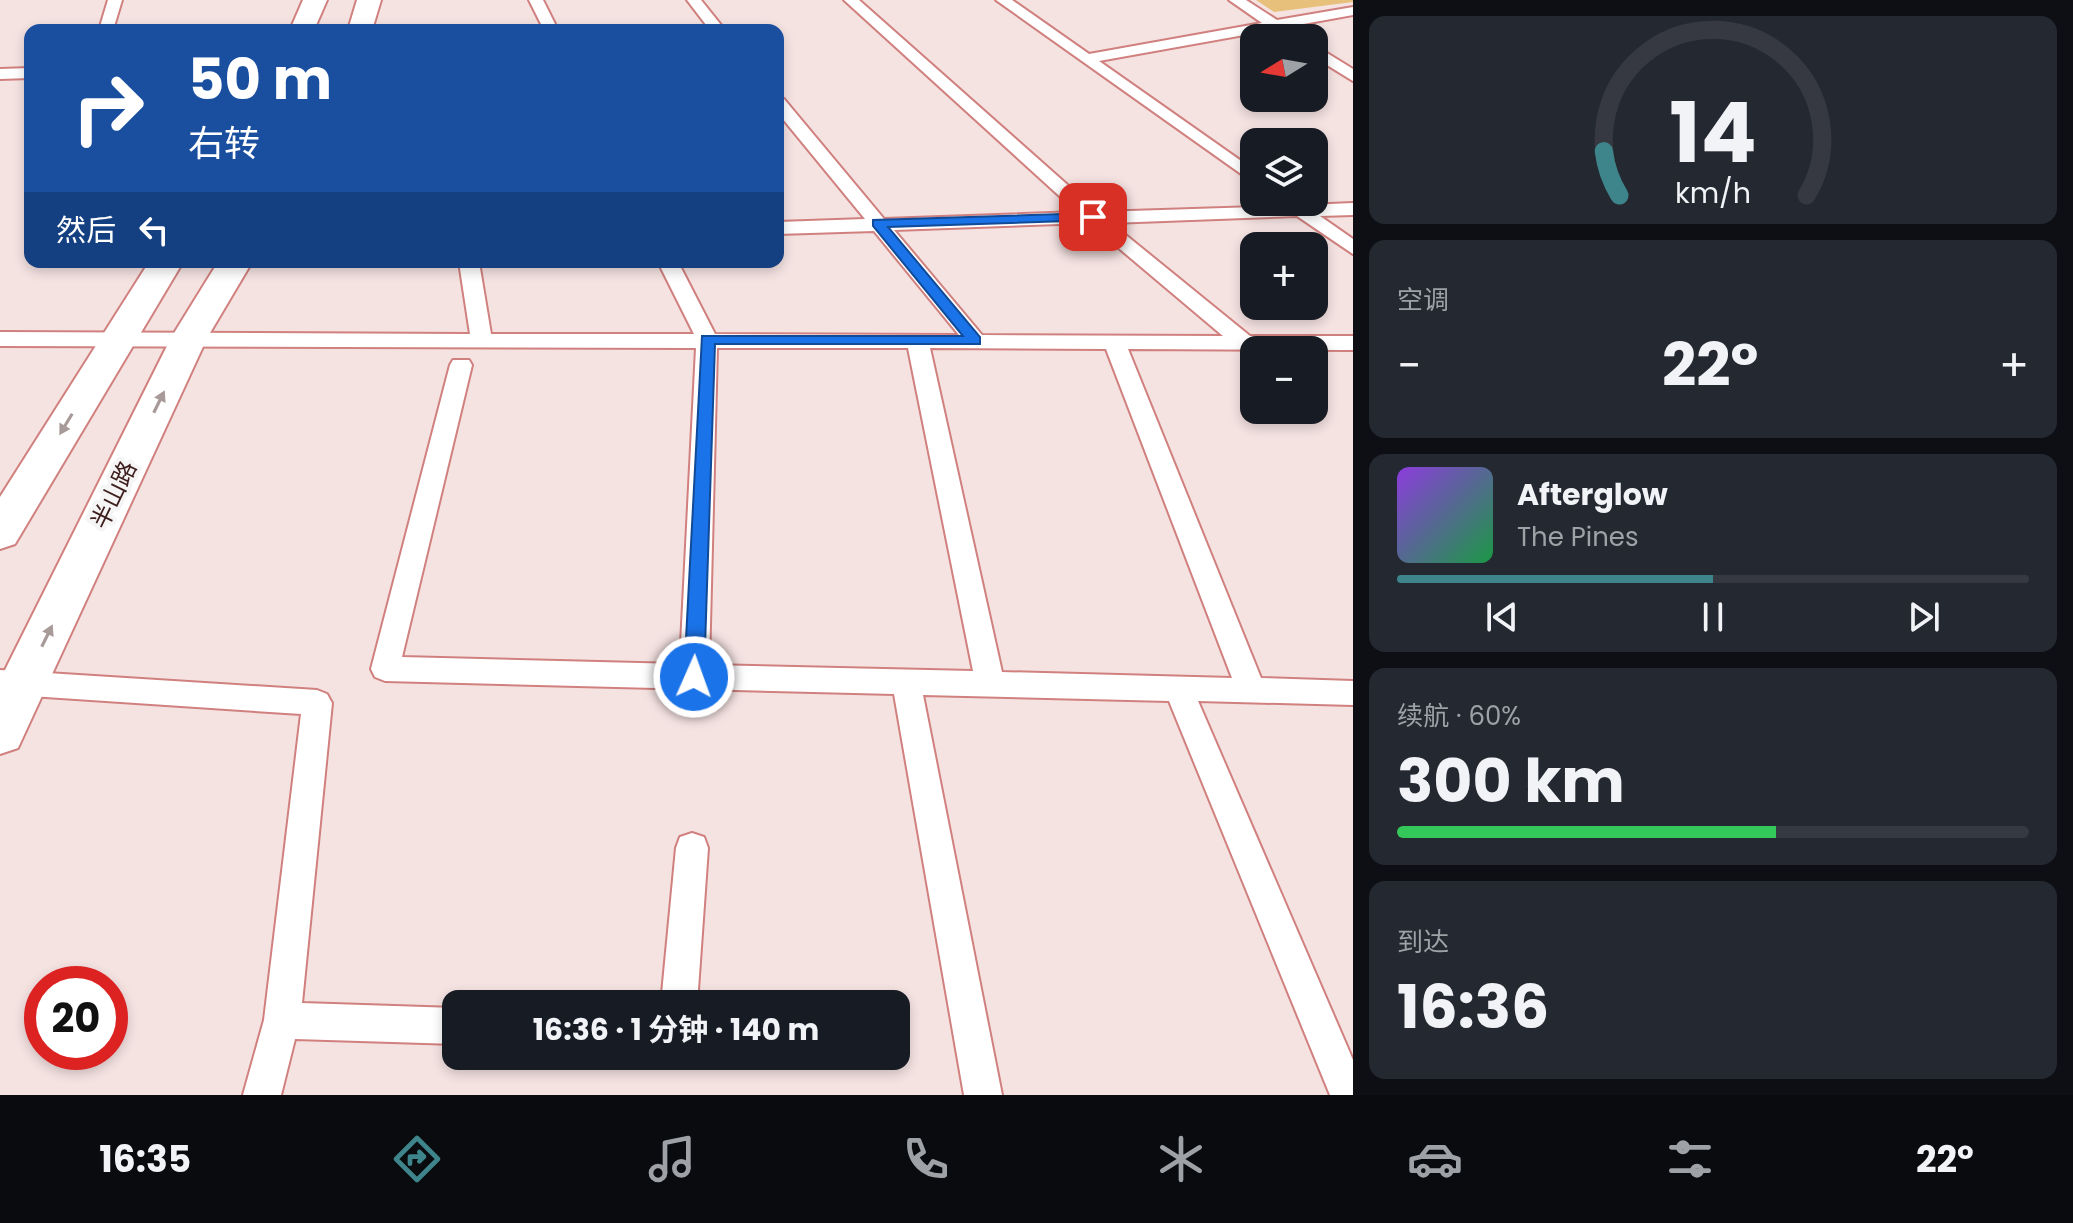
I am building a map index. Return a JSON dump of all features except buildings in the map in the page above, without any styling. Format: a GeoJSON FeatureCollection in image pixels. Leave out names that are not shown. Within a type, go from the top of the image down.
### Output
{"type":"FeatureCollection","features":[{"type":"Feature","properties":{"kind":"main road"},"geometry":{"type":"LineString","coordinates":[[305,24],[315,0]]}},
{"type":"Feature","properties":{"kind":"main road"},"geometry":{"type":"LineString","coordinates":[[362,24],[369,0]]}},
{"type":"Feature","properties":{"kind":"main road"},"geometry":{"type":"LineString","coordinates":[[0,533],[162,268]]}},
{"type":"Feature","properties":{"kind":"main road","name":"半山路"},"geometry":{"type":"LineString","coordinates":[[0,732],[12,683],[189,338],[231,268]]}},
{"type":"Feature","properties":{"kind":"lane"},"geometry":{"type":"LineString","coordinates":[[108,24],[115,0]]}},
{"type":"Feature","properties":{"kind":"lane"},"geometry":{"type":"LineString","coordinates":[[536,0],[548,24]]}},
{"type":"Feature","properties":{"kind":"lane"},"geometry":{"type":"LineString","coordinates":[[694,0],[713,24]]}},
{"type":"Feature","properties":{"kind":"lane"},"geometry":{"type":"LineString","coordinates":[[851,0],[1093,217],[1240,339]]}},
{"type":"Feature","properties":{"kind":"lane"},"geometry":{"type":"LineString","coordinates":[[1003,0],[1240,168]]}},
{"type":"Feature","properties":{"kind":"lane"},"geometry":{"type":"LineString","coordinates":[[1236,0],[1273,24]]}},
{"type":"Feature","properties":{"kind":"lane"},"geometry":{"type":"LineString","coordinates":[[1281,24],[1353,11]]}},
{"type":"Feature","properties":{"kind":"lane"},"geometry":{"type":"LineString","coordinates":[[1086,59],[1240,31]]}},
{"type":"Feature","properties":{"kind":"lane"},"geometry":{"type":"LineString","coordinates":[[1328,59],[1353,76]]}},
{"type":"Feature","properties":{"kind":"lane"},"geometry":{"type":"LineString","coordinates":[[0,74],[24,73]]}},
{"type":"Feature","properties":{"kind":"lane"},"geometry":{"type":"LineString","coordinates":[[784,109],[975,341]]}},
{"type":"Feature","properties":{"kind":"lane"},"geometry":{"type":"LineString","coordinates":[[1328,208],[1353,209]]}},
{"type":"Feature","properties":{"kind":"lane"},"geometry":{"type":"LineString","coordinates":[[784,228],[1240,209]]}},
{"type":"Feature","properties":{"kind":"lane"},"geometry":{"type":"LineString","coordinates":[[1308,216],[1353,248]]}},
{"type":"Feature","properties":{"kind":"lane"},"geometry":{"type":"LineString","coordinates":[[470,268],[481,339]]}},
{"type":"Feature","properties":{"kind":"lane"},"geometry":{"type":"LineString","coordinates":[[671,268],[707,339],[694,677]]}},
{"type":"Feature","properties":{"kind":"lane"},"geometry":{"type":"LineString","coordinates":[[0,339],[1240,343]]}},
{"type":"Feature","properties":{"kind":"lane"},"geometry":{"type":"LineString","coordinates":[[917,340],[990,684]]}},
{"type":"Feature","properties":{"kind":"lane"},"geometry":{"type":"LineString","coordinates":[[1114,342],[1252,691]]}},
{"type":"Feature","properties":{"kind":"lane"},"geometry":{"type":"LineString","coordinates":[[1328,343],[1353,343]]}},
{"type":"Feature","properties":{"kind":"lane"},"geometry":{"type":"LineString","coordinates":[[461,365],[385,669],[1353,693]]}},
{"type":"Feature","properties":{"kind":"lane"},"geometry":{"type":"LineString","coordinates":[[906,682],[983,1095]]}},
{"type":"Feature","properties":{"kind":"lane"},"geometry":{"type":"LineString","coordinates":[[12,683],[317,703],[282,1020],[262,1095]]}},
{"type":"Feature","properties":{"kind":"lane"},"geometry":{"type":"LineString","coordinates":[[1178,688],[1349,1095]]}},
{"type":"Feature","properties":{"kind":"lane"},"geometry":{"type":"LineString","coordinates":[[680,990],[692,848]]}},
{"type":"Feature","properties":{"kind":"lane"},"geometry":{"type":"LineString","coordinates":[[282,1020],[442,1026]]}},
{"type":"Feature","properties":{"kind":"shaded area"},"geometry":{"type":"Polygon","coordinates":[[[1256,0],[1353,0],[1353,2],[1274,12],[1256,0]]]}},
{"type":"Feature","properties":{"kind":"route"},"geometry":{"type":"LineString","coordinates":[[694,677],[707,339],[975,341],[878,223],[1093,217]]}}]}
